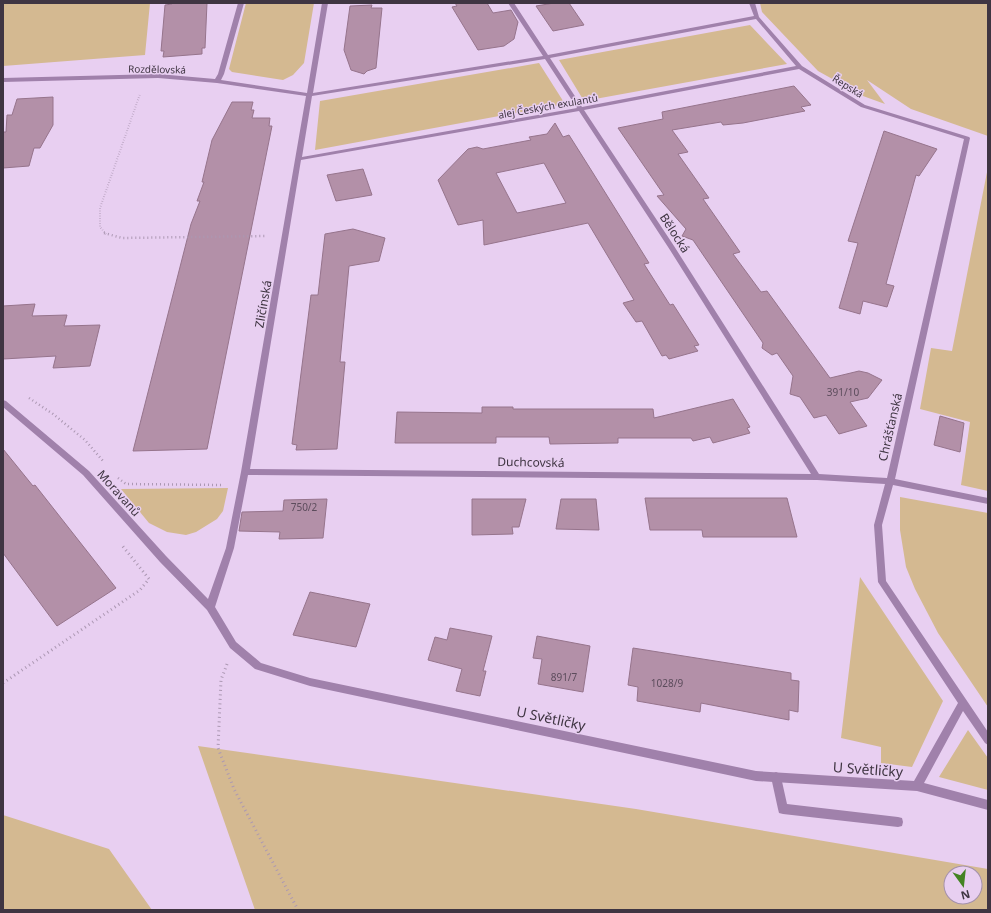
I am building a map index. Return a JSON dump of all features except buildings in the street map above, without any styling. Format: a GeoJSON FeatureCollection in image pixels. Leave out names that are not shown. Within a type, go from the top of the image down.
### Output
{"type":"FeatureCollection","features":[{"type":"Feature","properties":{"kind":"street"},"geometry":{"type":"LineString","coordinates":[[217,81],[222,74],[240,3]]}},
{"type":"Feature","properties":{"kind":"street","name":"Zličínská"},"geometry":{"type":"LineString","coordinates":[[210,607],[230,548],[245,472],[325,3]]}},
{"type":"Feature","properties":{"kind":"street","name":"Bělocká"},"geometry":{"type":"LineString","coordinates":[[511,3],[672,248],[817,477]]}},
{"type":"Feature","properties":{"kind":"street","name":"Řepská"},"geometry":{"type":"LineString","coordinates":[[752,3],[757,17],[800,67],[863,106],[966,138]]}},
{"type":"Feature","properties":{"kind":"street"},"geometry":{"type":"LineString","coordinates":[[310,96],[546,57],[757,17]]}},
{"type":"Feature","properties":{"kind":"street","name":"alej Českých exulantů"},"geometry":{"type":"LineString","coordinates":[[299,159],[580,109],[800,67]]}},
{"type":"Feature","properties":{"kind":"street","name":"Rozdělovská"},"geometry":{"type":"LineString","coordinates":[[3,80],[158,76],[217,81],[310,96]]}},
{"type":"Feature","properties":{"kind":"street","name":"Chrášťanská"},"geometry":{"type":"LineString","coordinates":[[966,138],[890,481],[878,525],[882,582],[988,740]]}},
{"type":"Feature","properties":{"kind":"street","name":"Moravanů"},"geometry":{"type":"LineString","coordinates":[[3,403],[86,473],[162,559],[210,607]]}},
{"type":"Feature","properties":{"kind":"street","name":"Duchcovská"},"geometry":{"type":"LineString","coordinates":[[245,472],[817,477],[890,481],[988,501]]}},
{"type":"Feature","properties":{"kind":"street","name":"U Světličky"},"geometry":{"type":"LineString","coordinates":[[210,607],[234,645],[258,666],[310,682],[756,776],[917,786],[988,805]]}},
{"type":"Feature","properties":{"kind":"street","name":"U Světličky"},"geometry":{"type":"LineString","coordinates":[[917,786],[963,702]]}},
{"type":"Feature","properties":{"kind":"street"},"geometry":{"type":"LineString","coordinates":[[776,777],[784,809],[898,822]]}},
{"type":"Feature","properties":{"kind":"path"},"geometry":{"type":"LineString","coordinates":[[142,90],[100,208],[98,220],[100,229],[107,235],[122,238],[270,236]]}},
{"type":"Feature","properties":{"kind":"path"},"geometry":{"type":"LineString","coordinates":[[23,394],[53,414],[85,440],[106,464]]}},
{"type":"Feature","properties":{"kind":"path"},"geometry":{"type":"LineString","coordinates":[[116,476],[126,484],[226,485]]}},
{"type":"Feature","properties":{"kind":"path"},"geometry":{"type":"LineString","coordinates":[[3,683],[140,590],[149,579],[120,543]]}},
{"type":"Feature","properties":{"kind":"path"},"geometry":{"type":"LineString","coordinates":[[234,645],[221,680],[218,748],[234,789],[298,910]]}},
{"type":"Feature","properties":{"kind":"shaded area"},"geometry":{"type":"Polygon","coordinates":[[[3,3],[150,3],[145,55],[3,66],[3,3]]]}},
{"type":"Feature","properties":{"kind":"shaded area"},"geometry":{"type":"Polygon","coordinates":[[[246,3],[314,3],[304,63],[293,75],[283,80],[232,72],[229,69],[246,3]]]}},
{"type":"Feature","properties":{"kind":"shaded area"},"geometry":{"type":"Polygon","coordinates":[[[760,3],[988,3],[988,136],[911,109],[867,80],[885,104],[863,96],[818,71],[762,12],[760,3]]]}},
{"type":"Feature","properties":{"kind":"shaded area"},"geometry":{"type":"Polygon","coordinates":[[[750,25],[787,64],[584,101],[559,60],[750,25]]]}},
{"type":"Feature","properties":{"kind":"shaded area"},"geometry":{"type":"Polygon","coordinates":[[[539,63],[565,104],[315,150],[320,101],[539,63]]]}},
{"type":"Feature","properties":{"kind":"shaded area"},"geometry":{"type":"Polygon","coordinates":[[[988,167],[988,491],[961,485],[970,422],[920,409],[931,348],[952,351],[988,167]]]}},
{"type":"Feature","properties":{"kind":"shaded area"},"geometry":{"type":"Polygon","coordinates":[[[228,488],[223,511],[217,519],[196,532],[186,535],[167,532],[149,523],[121,489],[228,488]]]}},
{"type":"Feature","properties":{"kind":"shaded area"},"geometry":{"type":"Polygon","coordinates":[[[900,497],[988,513],[988,707],[938,633],[915,589],[906,567],[900,530],[900,497]]]}},
{"type":"Feature","properties":{"kind":"shaded area"},"geometry":{"type":"Polygon","coordinates":[[[860,577],[943,701],[912,767],[881,763],[881,747],[841,738],[860,577]]]}},
{"type":"Feature","properties":{"kind":"shaded area"},"geometry":{"type":"Polygon","coordinates":[[[968,730],[988,758],[988,790],[939,777],[968,730]]]}},
{"type":"Feature","properties":{"kind":"shaded area"},"geometry":{"type":"Polygon","coordinates":[[[198,746],[636,809],[965,865],[943,865],[943,905],[983,905],[983,868],[988,869],[988,910],[255,910],[198,746]]]}},
{"type":"Feature","properties":{"kind":"shaded area"},"geometry":{"type":"Polygon","coordinates":[[[3,815],[109,849],[152,910],[3,910],[3,815]]]}}]}
